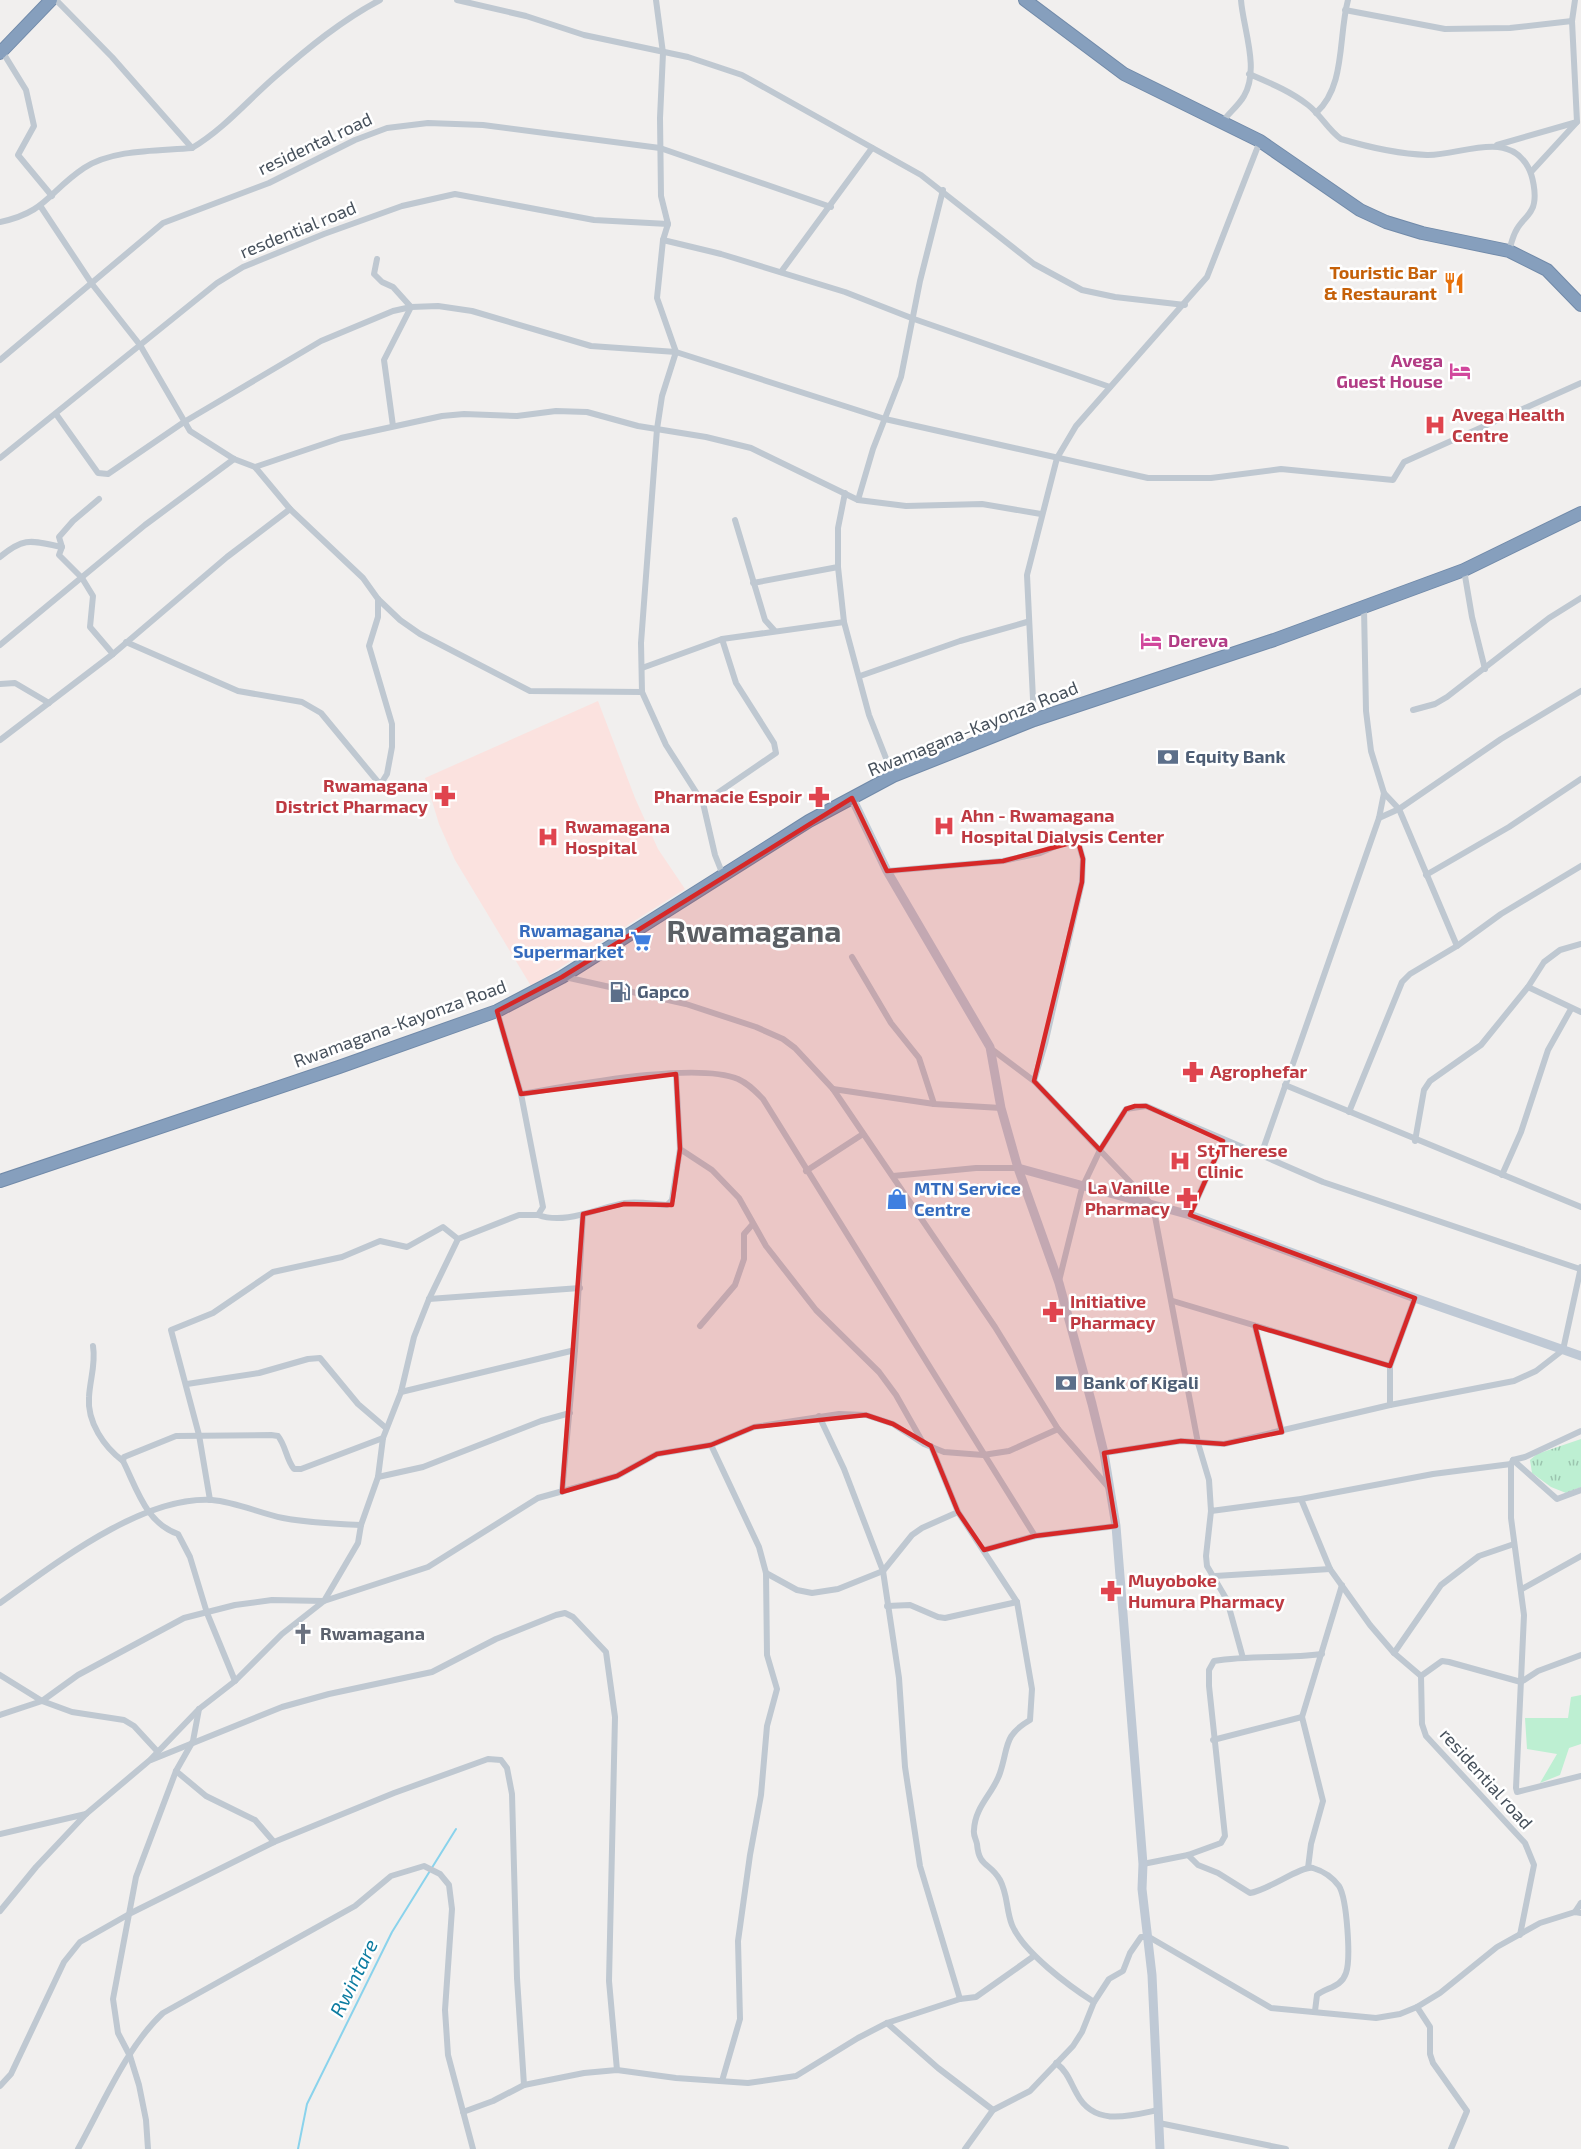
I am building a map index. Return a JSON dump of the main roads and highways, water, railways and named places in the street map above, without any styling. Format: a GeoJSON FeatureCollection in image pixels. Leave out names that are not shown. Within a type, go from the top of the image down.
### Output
{"type":"FeatureCollection","features":[{"type":"Feature","properties":{"kind":"highway"},"geometry":{"type":"LineString","coordinates":[[1,52],[51,0]]}},
{"type":"Feature","properties":{"kind":"highway"},"geometry":{"type":"LineString","coordinates":[[1025,0],[1124,74],[1142,85],[1223,121],[1260,141],[1360,210],[1386,222],[1434,236],[1509,251],[1547,270],[1581,305]]}},
{"type":"Feature","properties":{"kind":"highway","name":"Rwamagana-Kayonza Road"},"geometry":{"type":"LineString","coordinates":[[0,1181],[339,1068],[497,1011],[562,976],[809,821],[893,776],[1034,720],[1364,608],[1464,570],[1581,513]]}},
{"type":"Feature","properties":{"kind":"main road"},"geometry":{"type":"LineString","coordinates":[[852,798],[887,871],[990,1047],[1001,1108],[1018,1168],[1059,1283],[1104,1453],[1116,1526],[1143,1864],[1144,1903],[1149,1937],[1160,2149]]}},
{"type":"Feature","properties":{"kind":"main road"},"geometry":{"type":"LineString","coordinates":[[1018,1168],[1082,1188],[1190,1215],[1581,1356]]}},
{"type":"Feature","properties":{"kind":"waterway","name":"Rwintare"},"geometry":{"type":"LineString","coordinates":[[298,2149],[307,2104],[392,1932],[456,1829]]}},
{"type":"Feature","properties":{"kind":"place","name":"Touristic Bar & Restaurant"},"geometry":{"type":"Point","coordinates":[1454,283]}},
{"type":"Feature","properties":{"kind":"place","name":"Avega Guest House"},"geometry":{"type":"Point","coordinates":[1460,371]}},
{"type":"Feature","properties":{"kind":"place","name":"Avega Health Centre"},"geometry":{"type":"Point","coordinates":[1435,425]}},
{"type":"Feature","properties":{"kind":"place","name":"Dereva"},"geometry":{"type":"Point","coordinates":[1151,641]}},
{"type":"Feature","properties":{"kind":"place","name":"Equity Bank"},"geometry":{"type":"Point","coordinates":[1168,757]}},
{"type":"Feature","properties":{"kind":"place","name":"Rwamagana District Pharmacy"},"geometry":{"type":"Point","coordinates":[445,796]}},
{"type":"Feature","properties":{"kind":"place","name":"Pharmacie Espoir"},"geometry":{"type":"Point","coordinates":[819,797]}},
{"type":"Feature","properties":{"kind":"place","name":"Ahn - Rwamagana Hospital Dialysis Center"},"geometry":{"type":"Point","coordinates":[944,826]}},
{"type":"Feature","properties":{"kind":"place","name":"Rwamagana Hospital"},"geometry":{"type":"Point","coordinates":[548,837]}},
{"type":"Feature","properties":{"kind":"place","name":"Rwamagana Supermarket"},"geometry":{"type":"Point","coordinates":[641,941]}},
{"type":"Feature","properties":{"kind":"place","name":"Gapco"},"geometry":{"type":"Point","coordinates":[620,992]}},
{"type":"Feature","properties":{"kind":"place","name":"Agrophefar"},"geometry":{"type":"Point","coordinates":[1193,1072]}},
{"type":"Feature","properties":{"kind":"place","name":"St Therese Clinic"},"geometry":{"type":"Point","coordinates":[1180,1161]}},
{"type":"Feature","properties":{"kind":"place","name":"La Vanille Pharmacy"},"geometry":{"type":"Point","coordinates":[1187,1198]}},
{"type":"Feature","properties":{"kind":"place","name":"MTN Service Centre"},"geometry":{"type":"Point","coordinates":[897,1199]}},
{"type":"Feature","properties":{"kind":"place","name":"Initiative Pharmacy"},"geometry":{"type":"Point","coordinates":[1053,1312]}},
{"type":"Feature","properties":{"kind":"place","name":"Bank of Kigali"},"geometry":{"type":"Point","coordinates":[1066,1383]}},
{"type":"Feature","properties":{"kind":"place","name":"Muyoboke Humura Pharmacy"},"geometry":{"type":"Point","coordinates":[1111,1591]}},
{"type":"Feature","properties":{"kind":"place","name":"Rwamagana"},"geometry":{"type":"Point","coordinates":[303,1634]}},
{"type":"Feature","properties":{"kind":"district","name":"Rwamagana"},"geometry":{"type":"Point","coordinates":[754,932]}}]}
